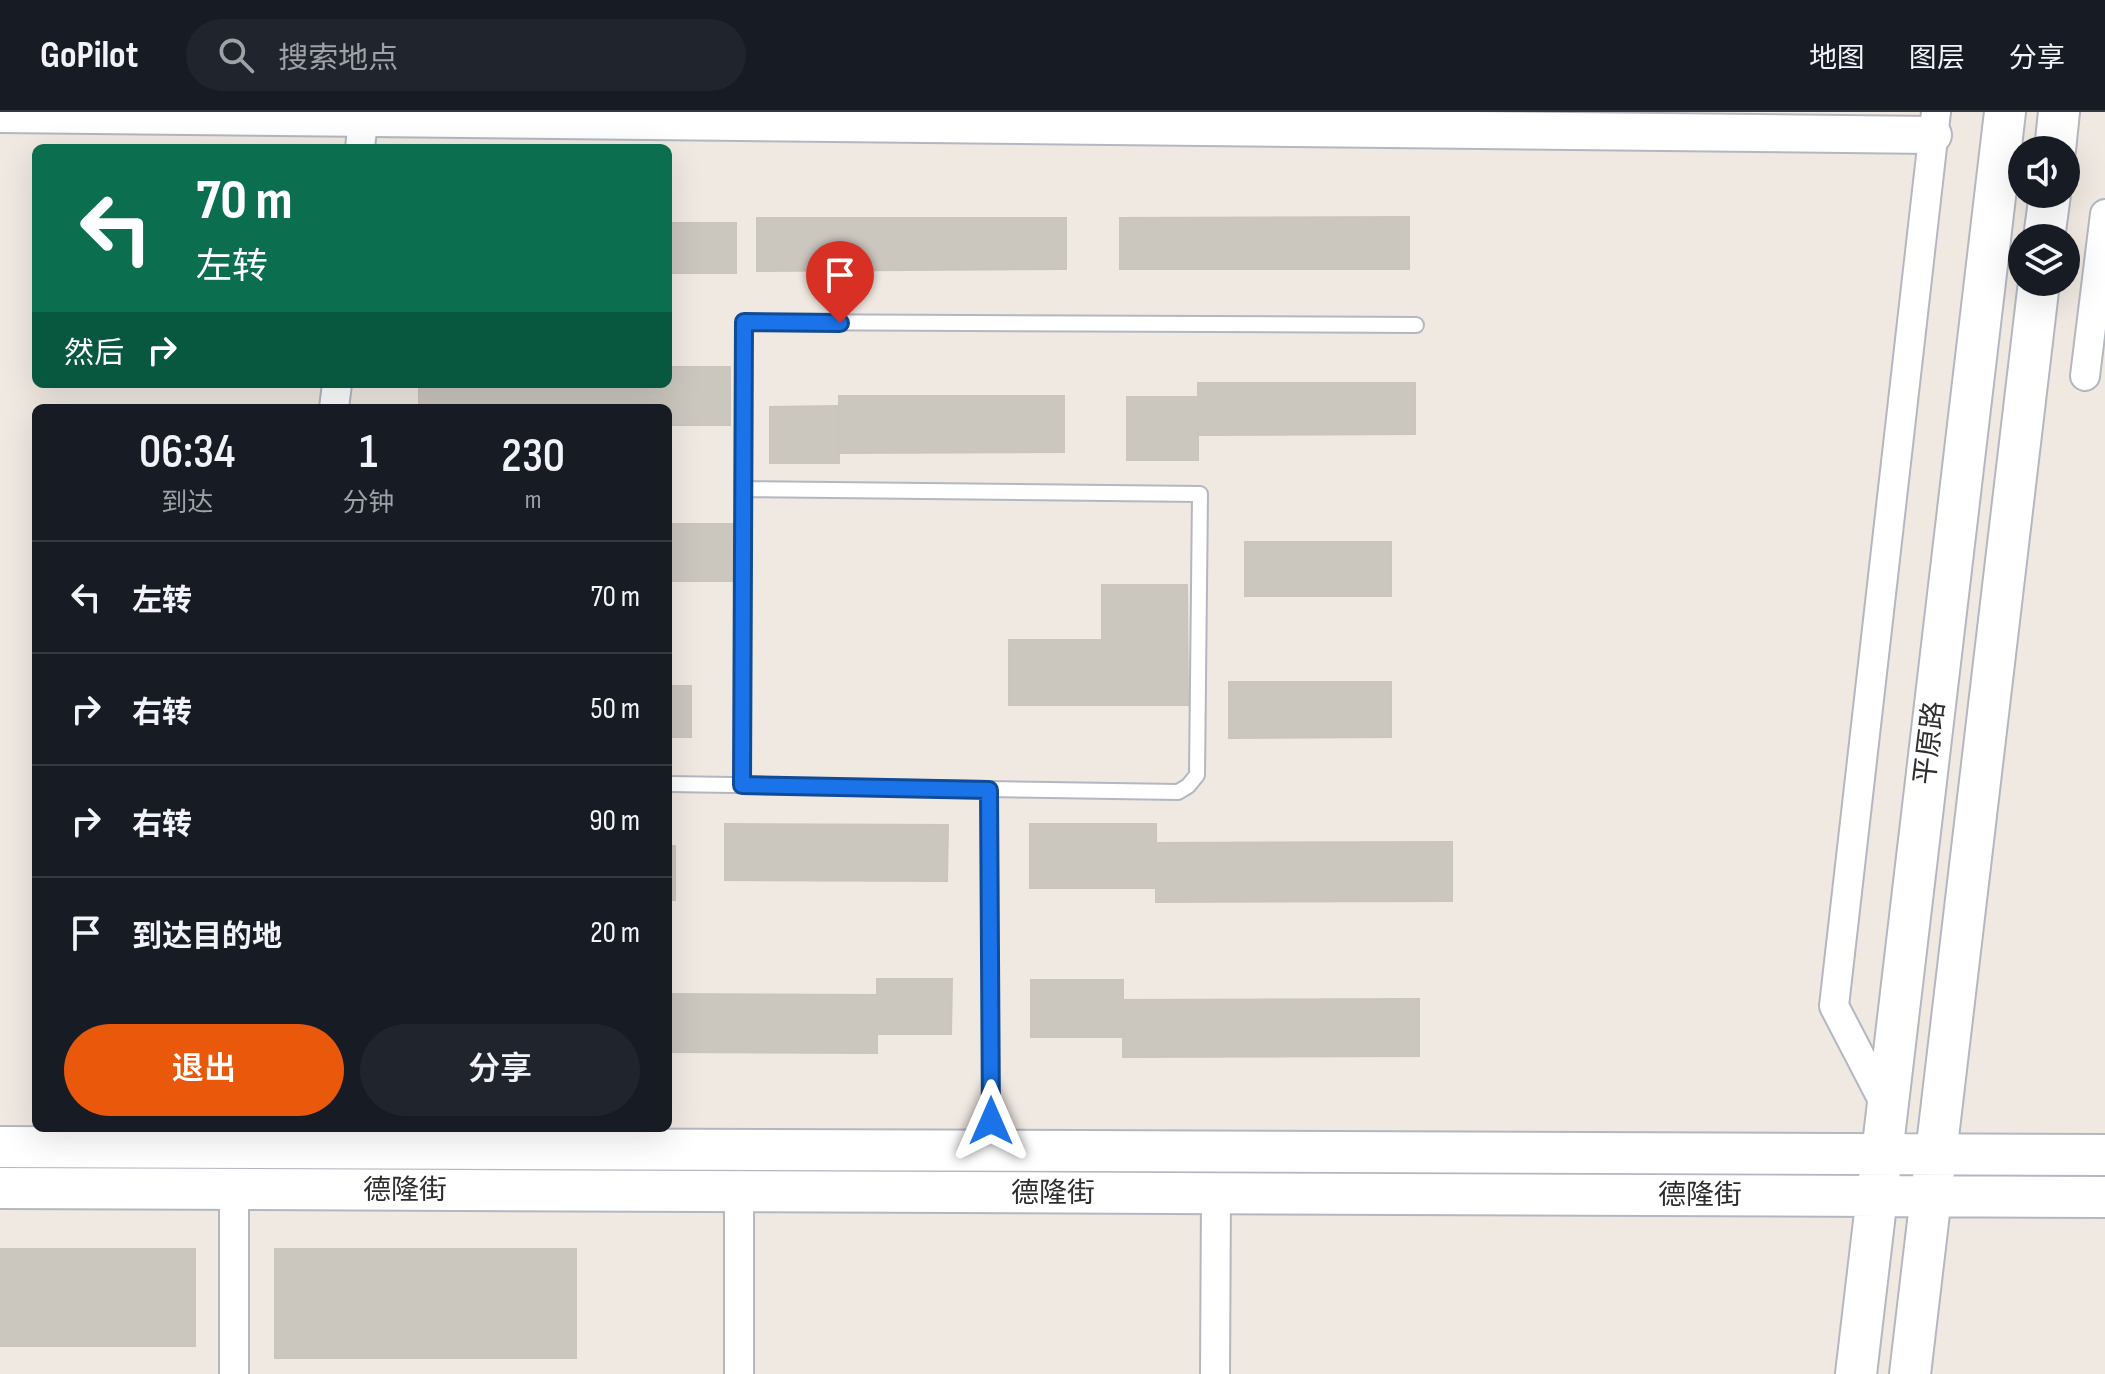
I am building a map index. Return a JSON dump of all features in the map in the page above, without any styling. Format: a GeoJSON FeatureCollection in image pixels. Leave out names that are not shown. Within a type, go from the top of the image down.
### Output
{"type":"FeatureCollection","features":[{"type":"Feature","properties":{"kind":"main road","name":"平原路"},"geometry":{"type":"LineString","coordinates":[[1856,1374],[2005,112]]}},
{"type":"Feature","properties":{"kind":"main road"},"geometry":{"type":"LineString","coordinates":[[2056,136],[2059,112]]}},
{"type":"Feature","properties":{"kind":"main road","name":"平原路"},"geometry":{"type":"LineString","coordinates":[[1910,1374],[2037,296]]}},
{"type":"Feature","properties":{"kind":"main road","name":"德隆街"},"geometry":{"type":"LineString","coordinates":[[0,1147],[261,1138],[991,1151],[2105,1155]]}},
{"type":"Feature","properties":{"kind":"main road","name":"德隆街"},"geometry":{"type":"LineString","coordinates":[[0,1188],[2105,1197]]}},
{"type":"Feature","properties":{"kind":"street"},"geometry":{"type":"LineString","coordinates":[[0,114],[362,126],[1934,124],[1834,1006],[1887,1108]]}},
{"type":"Feature","properties":{"kind":"street"},"geometry":{"type":"LineString","coordinates":[[2085,376],[2105,214]]}},
{"type":"Feature","properties":{"kind":"street"},"geometry":{"type":"LineString","coordinates":[[234,1189],[234,1374]]}},
{"type":"Feature","properties":{"kind":"street"},"geometry":{"type":"LineString","coordinates":[[739,1191],[739,1374]]}},
{"type":"Feature","properties":{"kind":"street"},"geometry":{"type":"LineString","coordinates":[[1215,1374],[1216,1193]]}},
{"type":"Feature","properties":{"kind":"lane"},"geometry":{"type":"LineString","coordinates":[[742,785],[744,322],[1416,325]]}},
{"type":"Feature","properties":{"kind":"lane"},"geometry":{"type":"LineString","coordinates":[[672,784],[1178,792],[1197,775],[1200,494],[743,489]]}},
{"type":"Feature","properties":{"kind":"lane"},"geometry":{"type":"LineString","coordinates":[[989,790],[991,1151]]}},
{"type":"Feature","properties":{"kind":"building"},"geometry":{"type":"Polygon","coordinates":[[[1409,217],[1409,269],[1120,269],[1120,218],[1409,217]]]}},
{"type":"Feature","properties":{"kind":"building"},"geometry":{"type":"Polygon","coordinates":[[[757,218],[1066,218],[1066,269],[757,271],[757,218]]]}},
{"type":"Feature","properties":{"kind":"building"},"geometry":{"type":"Polygon","coordinates":[[[672,223],[736,223],[736,273],[672,273],[672,223]]]}},
{"type":"Feature","properties":{"kind":"building"},"geometry":{"type":"Polygon","coordinates":[[[672,367],[730,367],[730,425],[672,425],[672,404],[419,404],[419,388],[672,388],[672,367]]]}},
{"type":"Feature","properties":{"kind":"building"},"geometry":{"type":"Polygon","coordinates":[[[1198,383],[1415,383],[1415,434],[1198,435],[1198,383]]]}},
{"type":"Feature","properties":{"kind":"building"},"geometry":{"type":"Polygon","coordinates":[[[839,396],[1064,396],[1064,452],[839,453],[839,396]]]}},
{"type":"Feature","properties":{"kind":"building"},"geometry":{"type":"Polygon","coordinates":[[[1127,397],[1198,397],[1198,460],[1127,460],[1127,397]]]}},
{"type":"Feature","properties":{"kind":"building"},"geometry":{"type":"Polygon","coordinates":[[[839,406],[839,463],[770,463],[770,407],[839,406]]]}},
{"type":"Feature","properties":{"kind":"building"},"geometry":{"type":"Polygon","coordinates":[[[672,524],[733,524],[733,581],[672,581],[672,524]]]}},
{"type":"Feature","properties":{"kind":"building"},"geometry":{"type":"Polygon","coordinates":[[[1245,542],[1391,542],[1391,596],[1245,596],[1245,542]]]}},
{"type":"Feature","properties":{"kind":"building"},"geometry":{"type":"Polygon","coordinates":[[[1102,585],[1187,585],[1188,705],[1009,705],[1009,640],[1102,640],[1102,585]]]}},
{"type":"Feature","properties":{"kind":"building"},"geometry":{"type":"Polygon","coordinates":[[[1229,682],[1391,682],[1391,737],[1229,738],[1229,682]]]}},
{"type":"Feature","properties":{"kind":"building"},"geometry":{"type":"Polygon","coordinates":[[[672,686],[691,686],[691,737],[672,737],[672,686]]]}},
{"type":"Feature","properties":{"kind":"building"},"geometry":{"type":"Polygon","coordinates":[[[725,824],[948,825],[947,881],[725,880],[725,824]]]}},
{"type":"Feature","properties":{"kind":"building"},"geometry":{"type":"Polygon","coordinates":[[[1030,824],[1156,824],[1156,843],[1452,842],[1452,901],[1156,902],[1156,888],[1030,888],[1030,824]]]}},
{"type":"Feature","properties":{"kind":"building"},"geometry":{"type":"Polygon","coordinates":[[[672,846],[675,846],[675,900],[672,900],[672,846]]]}},
{"type":"Feature","properties":{"kind":"building"},"geometry":{"type":"Polygon","coordinates":[[[877,979],[952,979],[951,1034],[877,1034],[877,1053],[672,1052],[672,994],[877,995],[877,979]]]}},
{"type":"Feature","properties":{"kind":"building"},"geometry":{"type":"Polygon","coordinates":[[[1031,980],[1123,980],[1123,1037],[1031,1037],[1031,980]]]}},
{"type":"Feature","properties":{"kind":"building"},"geometry":{"type":"Polygon","coordinates":[[[1419,999],[1419,1056],[1123,1057],[1123,1000],[1419,999]]]}},
{"type":"Feature","properties":{"kind":"building"},"geometry":{"type":"Polygon","coordinates":[[[0,1249],[195,1249],[195,1346],[0,1346],[0,1249]]]}},
{"type":"Feature","properties":{"kind":"building"},"geometry":{"type":"Polygon","coordinates":[[[275,1249],[576,1249],[576,1358],[275,1358],[275,1249]]]}},
{"type":"Feature","properties":{"kind":"route"},"geometry":{"type":"LineString","coordinates":[[840,323],[744,322],[742,785],[989,790],[991,1121]]}}]}
